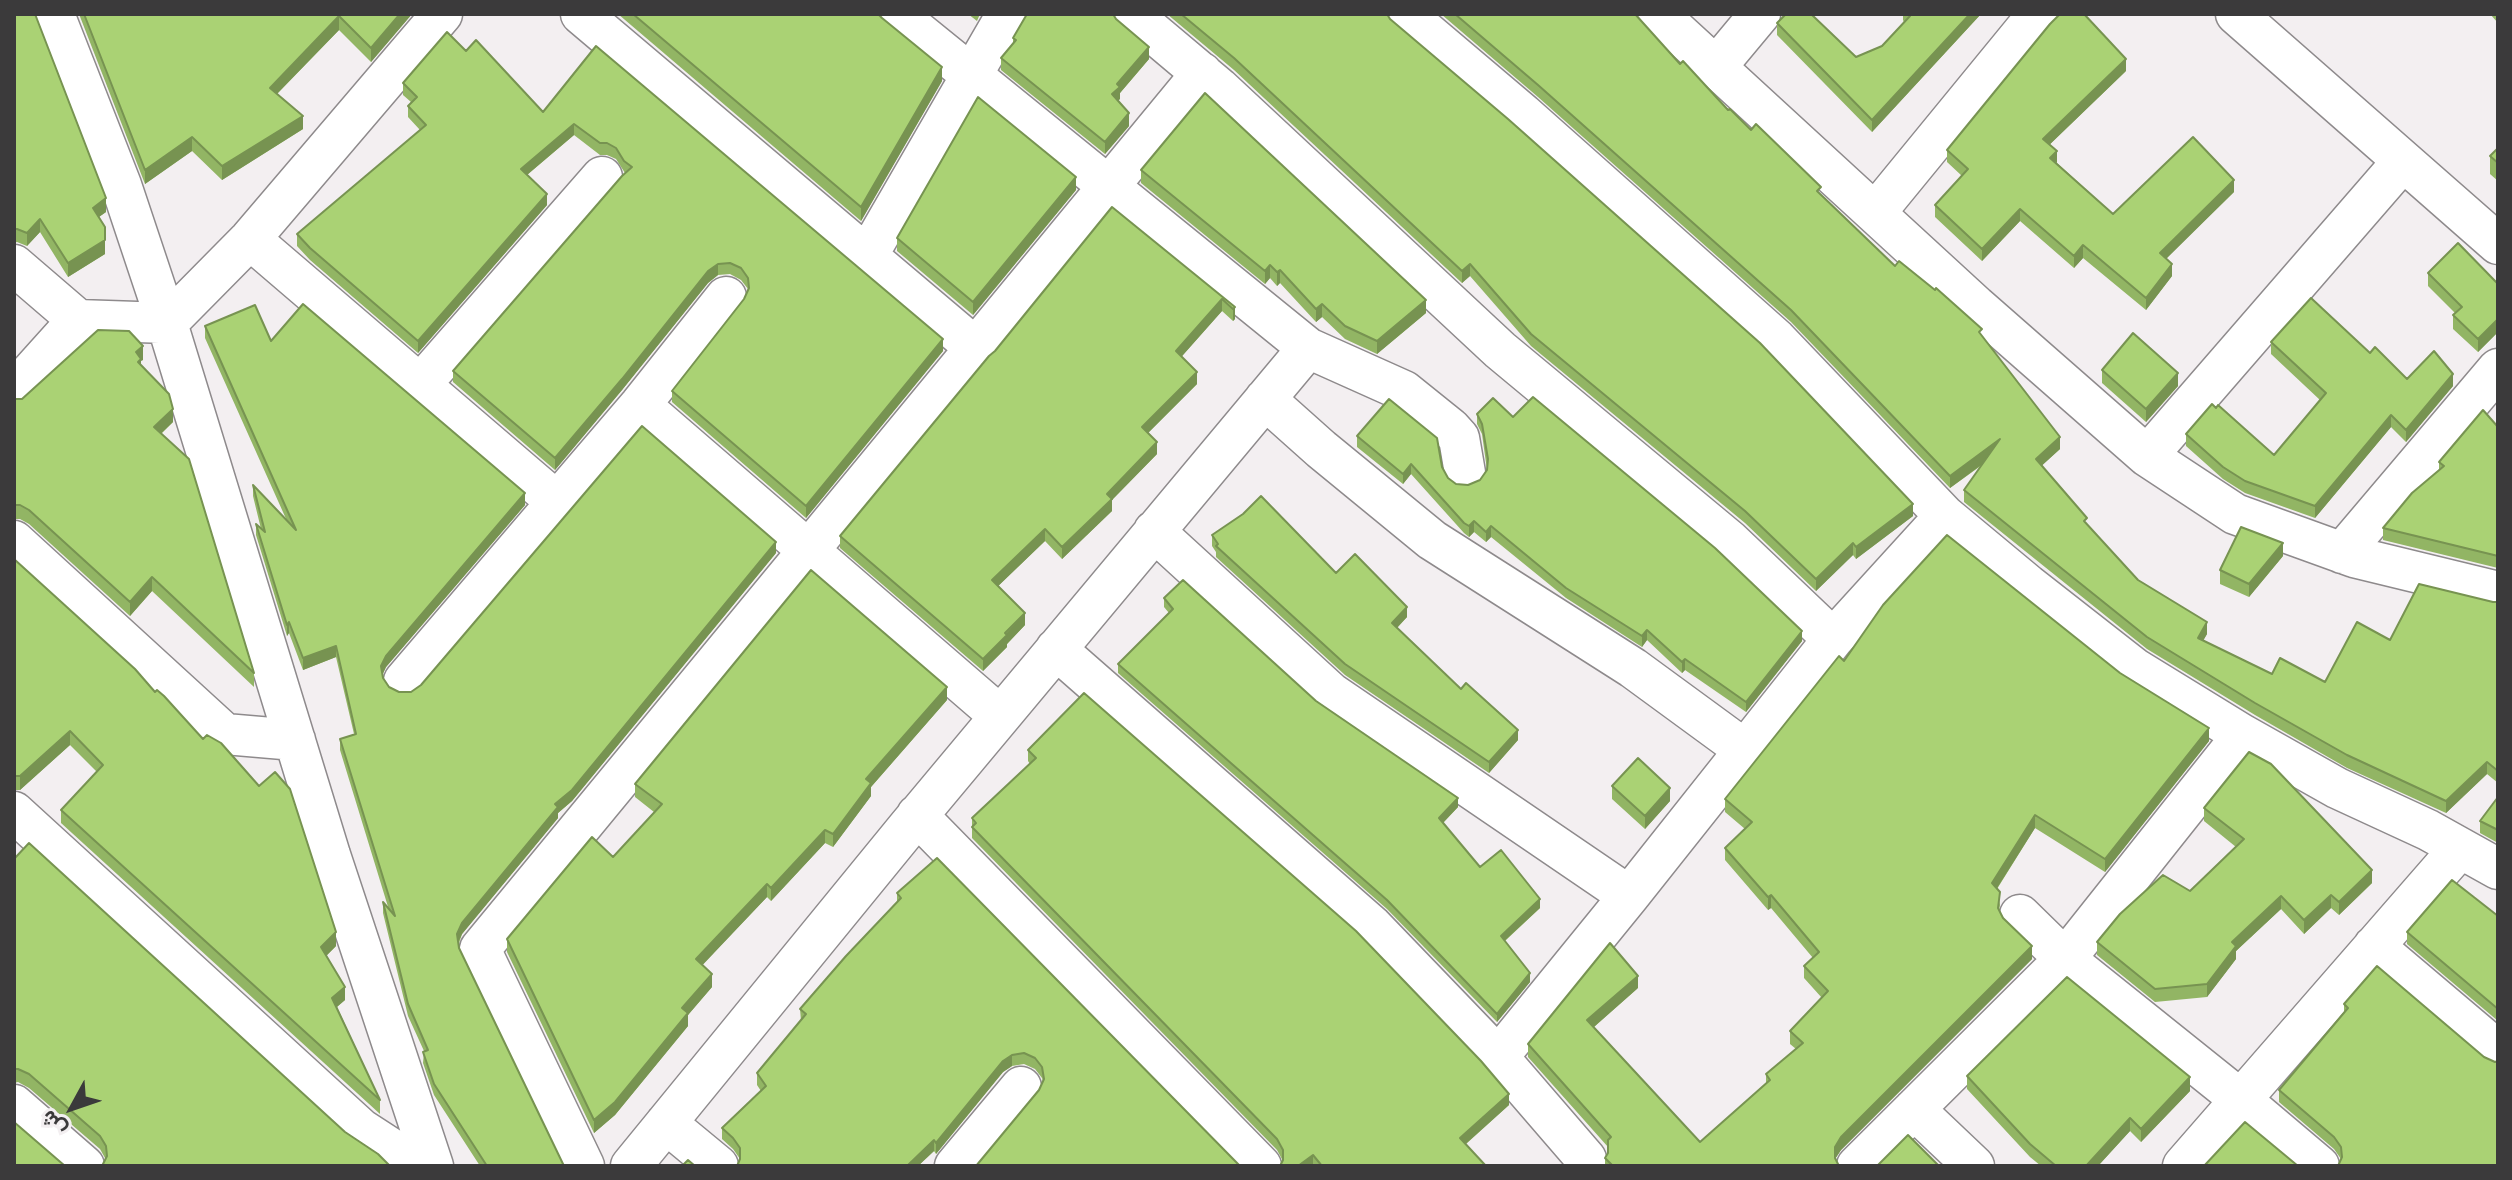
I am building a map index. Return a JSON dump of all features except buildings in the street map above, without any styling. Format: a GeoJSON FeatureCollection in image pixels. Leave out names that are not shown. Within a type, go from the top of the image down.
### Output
{"type":"FeatureCollection","features":[{"type":"Feature","properties":{"kind":"street"},"geometry":{"type":"LineString","coordinates":[[54,14],[121,185],[167,323],[335,870],[433,1166]]}},
{"type":"Feature","properties":{"kind":"street"},"geometry":{"type":"LineString","coordinates":[[14,265],[78,320],[167,323],[250,239],[442,14]]}},
{"type":"Feature","properties":{"kind":"street"},"geometry":{"type":"LineString","coordinates":[[581,14],[977,349]]}},
{"type":"Feature","properties":{"kind":"street"},"geometry":{"type":"LineString","coordinates":[[896,14],[1308,348],[1404,391],[1450,428],[1459,438],[1465,473]]}},
{"type":"Feature","properties":{"kind":"street"},"geometry":{"type":"LineString","coordinates":[[867,256],[1007,14]]}},
{"type":"Feature","properties":{"kind":"street"},"geometry":{"type":"LineString","coordinates":[[1131,14],[1202,73],[1500,350],[1730,541],[1833,639]]}},
{"type":"Feature","properties":{"kind":"street"},"geometry":{"type":"LineString","coordinates":[[1405,14],[1523,114],[1776,339],[1945,516],[2134,668],[2337,788],[2428,830],[2498,869]]}},
{"type":"Feature","properties":{"kind":"street"},"geometry":{"type":"LineString","coordinates":[[1658,14],[1976,306],[2147,456],[2235,514],[2342,553],[2498,592]]}},
{"type":"Feature","properties":{"kind":"street"},"geometry":{"type":"LineString","coordinates":[[1715,68],[1760,14]]}},
{"type":"Feature","properties":{"kind":"street"},"geometry":{"type":"LineString","coordinates":[[1875,213],[2038,14]]}},
{"type":"Feature","properties":{"kind":"street"},"geometry":{"type":"LineString","coordinates":[[2256,20],[2403,161],[2498,244]]}},
{"type":"Feature","properties":{"kind":"street"},"geometry":{"type":"LineString","coordinates":[[584,1166],[480,949],[1202,73]]}},
{"type":"Feature","properties":{"kind":"street"},"geometry":{"type":"LineString","coordinates":[[2147,456],[2403,161]]}},
{"type":"Feature","properties":{"kind":"street"},"geometry":{"type":"LineString","coordinates":[[420,385],[602,177]]}},
{"type":"Feature","properties":{"kind":"street"},"geometry":{"type":"LineString","coordinates":[[250,239],[557,502]]}},
{"type":"Feature","properties":{"kind":"street"},"geometry":{"type":"LineString","coordinates":[[404,681],[640,405],[726,297]]}},
{"type":"Feature","properties":{"kind":"street"},"geometry":{"type":"LineString","coordinates":[[14,391],[78,320]]}},
{"type":"Feature","properties":{"kind":"street"},"geometry":{"type":"LineString","coordinates":[[631,1166],[917,815],[1308,348]]}},
{"type":"Feature","properties":{"kind":"street"},"geometry":{"type":"LineString","coordinates":[[2342,553],[2498,369]]}},
{"type":"Feature","properties":{"kind":"street"},"geometry":{"type":"LineString","coordinates":[[1265,399],[1432,540],[1633,668],[1745,750]]}},
{"type":"Feature","properties":{"kind":"street"},"geometry":{"type":"LineString","coordinates":[[640,405],[1000,716]]}},
{"type":"Feature","properties":{"kind":"street"},"geometry":{"type":"LineString","coordinates":[[1498,1057],[1833,639],[1945,516]]}},
{"type":"Feature","properties":{"kind":"street"},"geometry":{"type":"LineString","coordinates":[[1154,531],[1331,693],[1629,896]]}},
{"type":"Feature","properties":{"kind":"street"},"geometry":{"type":"LineString","coordinates":[[14,541],[225,734],[295,740]]}},
{"type":"Feature","properties":{"kind":"street"},"geometry":{"type":"LineString","coordinates":[[1056,649],[1372,926],[1498,1057],[1586,1159]]}},
{"type":"Feature","properties":{"kind":"street"},"geometry":{"type":"LineString","coordinates":[[1857,1166],[2065,959],[2243,735]]}},
{"type":"Feature","properties":{"kind":"street"},"geometry":{"type":"LineString","coordinates":[[14,812],[361,1129],[418,1166]]}},
{"type":"Feature","properties":{"kind":"street"},"geometry":{"type":"LineString","coordinates":[[917,815],[1261,1166]]}},
{"type":"Feature","properties":{"kind":"street"},"geometry":{"type":"LineString","coordinates":[[2183,1166],[2460,848]]}},
{"type":"Feature","properties":{"kind":"street"},"geometry":{"type":"LineString","coordinates":[[2020,915],[2065,959],[2319,1166]]}},
{"type":"Feature","properties":{"kind":"street"},"geometry":{"type":"LineString","coordinates":[[2374,946],[2498,1051]]}},
{"type":"Feature","properties":{"kind":"street"},"geometry":{"type":"LineString","coordinates":[[955,1166],[1021,1087]]}},
{"type":"Feature","properties":{"kind":"street"},"geometry":{"type":"LineString","coordinates":[[14,1105],[84,1166]]}},
{"type":"Feature","properties":{"kind":"street"},"geometry":{"type":"LineString","coordinates":[[1914,1109],[1974,1166]]}},
{"type":"Feature","properties":{"kind":"street"},"geometry":{"type":"LineString","coordinates":[[666,1123],[718,1166]]}}]}
